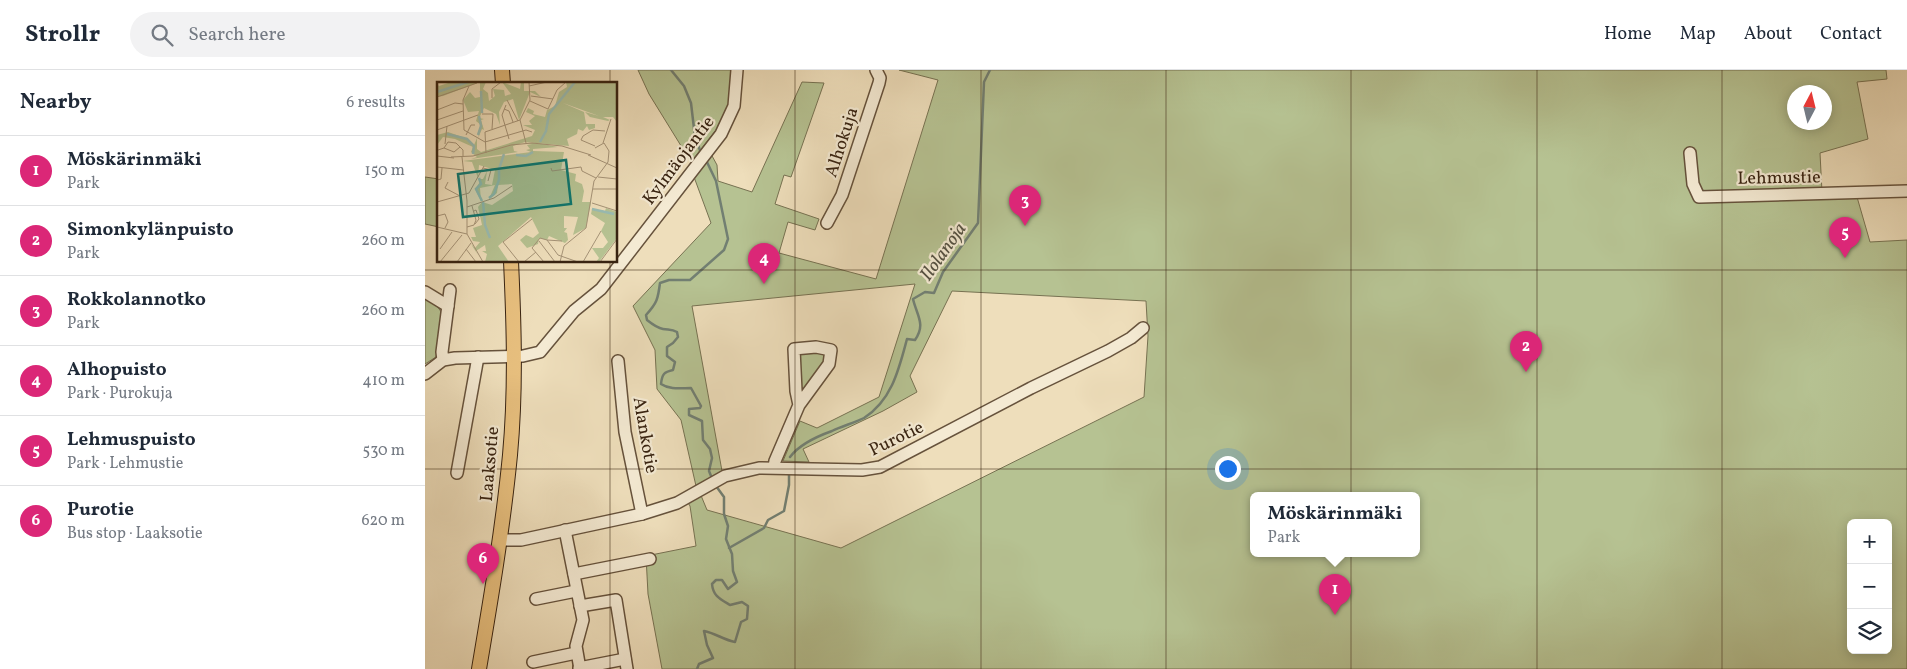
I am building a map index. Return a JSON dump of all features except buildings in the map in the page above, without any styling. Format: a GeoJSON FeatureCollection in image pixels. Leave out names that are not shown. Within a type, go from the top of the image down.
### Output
{"type":"FeatureCollection","features":[{"type":"Feature","properties":{"kind":"main road","name":"Laaksotie"},"geometry":{"type":"LineString","coordinates":[[479,669],[500,540],[510,454],[514,356],[511,262]]}},
{"type":"Feature","properties":{"kind":"street","name":"Kylmäojantie"},"geometry":{"type":"LineString","coordinates":[[443,360],[527,355],[540,352],[559,326],[573,311],[601,289],[721,134],[734,106],[737,70]]}},
{"type":"Feature","properties":{"kind":"street","name":"Alhokuja"},"geometry":{"type":"LineString","coordinates":[[827,223],[842,195],[881,78],[877,70]]}},
{"type":"Feature","properties":{"kind":"street","name":"Lehmustie"},"geometry":{"type":"LineString","coordinates":[[1690,152],[1693,184],[1699,198],[1907,191]]}},
{"type":"Feature","properties":{"kind":"street"},"geometry":{"type":"LineString","coordinates":[[425,374],[443,360],[442,352],[450,290]]}},
{"type":"Feature","properties":{"kind":"street"},"geometry":{"type":"LineString","coordinates":[[425,292],[449,306]]}},
{"type":"Feature","properties":{"kind":"street","name":"Purotie"},"geometry":{"type":"LineString","coordinates":[[500,540],[521,540],[642,514],[677,503],[725,476],[759,468],[862,470],[880,467],[1031,388],[1108,351],[1131,338],[1143,328]]}},
{"type":"Feature","properties":{"kind":"street"},"geometry":{"type":"LineString","coordinates":[[774,467],[777,454],[799,405],[829,364],[831,350],[817,347],[795,349],[796,391],[799,405]]}},
{"type":"Feature","properties":{"kind":"street"},"geometry":{"type":"LineString","coordinates":[[457,473],[478,357]]}},
{"type":"Feature","properties":{"kind":"street","name":"Alankotie"},"geometry":{"type":"LineString","coordinates":[[618,361],[625,432],[642,514]]}},
{"type":"Feature","properties":{"kind":"street"},"geometry":{"type":"LineString","coordinates":[[565,530],[574,574],[577,591],[580,606],[583,620],[577,653],[580,668],[626,664],[616,600],[580,606]]}},
{"type":"Feature","properties":{"kind":"street"},"geometry":{"type":"LineString","coordinates":[[574,574],[649,559]]}},
{"type":"Feature","properties":{"kind":"street"},"geometry":{"type":"LineString","coordinates":[[536,599],[577,591]]}},
{"type":"Feature","properties":{"kind":"street"},"geometry":{"type":"LineString","coordinates":[[533,662],[577,653]]}},
{"type":"Feature","properties":{"kind":"green space"},"geometry":{"type":"Polygon","coordinates":[[[638,70],[732,70],[729,105],[723,121],[691,162],[649,94],[638,70]]]}},
{"type":"Feature","properties":{"kind":"green space"},"geometry":{"type":"Polygon","coordinates":[[[899,70],[1886,70],[1887,79],[1857,82],[1868,139],[1820,153],[1822,192],[1857,197],[1870,242],[1907,240],[1907,669],[662,669],[648,594],[646,556],[696,546],[690,506],[687,501],[700,493],[707,510],[841,548],[1144,397],[1148,336],[1146,301],[952,291],[910,376],[917,392],[883,411],[803,449],[809,462],[783,461],[800,421],[817,428],[879,397],[915,284],[692,306],[722,471],[696,486],[681,420],[657,389],[655,350],[633,306],[711,223],[694,177],[711,154],[717,165],[718,181],[752,192],[802,82],[824,83],[791,177],[784,175],[775,204],[819,219],[815,230],[788,222],[779,253],[876,279],[938,80],[899,70]]]}},
{"type":"Feature","properties":{"kind":"green space"},"geometry":{"type":"Polygon","coordinates":[[[425,177],[437,179],[437,227],[425,224],[425,177]]]}},
{"type":"Feature","properties":{"kind":"green space"},"geometry":{"type":"Polygon","coordinates":[[[425,295],[434,302],[442,313],[436,357],[425,364],[425,295]]]}},
{"type":"Feature","properties":{"kind":"green space"},"geometry":{"type":"Polygon","coordinates":[[[823,351],[827,355],[826,361],[804,392],[800,392],[797,358],[802,352],[823,351]]]}},
{"type":"Feature","properties":{"kind":"waterway"},"geometry":{"type":"LineString","coordinates":[[671,70],[684,86],[691,103],[695,137],[701,153]]}},
{"type":"Feature","properties":{"kind":"waterway","name":"Ilolanoja"},"geometry":{"type":"LineString","coordinates":[[790,457],[798,449],[815,438],[864,418],[874,411],[893,383],[907,339],[915,340],[920,329],[920,320],[913,299],[925,292],[934,293],[943,272],[978,223],[984,82],[990,70]]}},
{"type":"Feature","properties":{"kind":"waterway"},"geometry":{"type":"LineString","coordinates":[[706,160],[716,181],[728,239],[724,250],[690,280],[669,280],[660,283],[659,293],[653,307],[646,315],[647,320],[657,327],[677,332],[678,337],[667,347],[667,356],[675,362],[673,370],[664,374],[661,384],[672,388],[691,388],[701,406],[700,408],[689,409],[689,415],[702,421],[703,440],[710,449],[712,458],[709,471],[711,476]]}},
{"type":"Feature","properties":{"kind":"waterway","name":"Ilolanoja"},"geometry":{"type":"LineString","coordinates":[[729,548],[764,528],[768,520],[784,511],[789,485],[789,473]]}},
{"type":"Feature","properties":{"kind":"waterway"},"geometry":{"type":"LineString","coordinates":[[697,669],[699,664],[713,658],[707,645],[704,631],[735,642],[741,622],[747,619],[748,606],[742,602],[730,605],[723,601],[714,592],[712,584],[716,580],[722,580],[728,589],[737,582],[733,571],[732,554],[726,539],[728,526],[724,514],[724,497],[716,486]]}},
{"type":"Feature","properties":{"kind":"place","name":"Rokkolannotko"},"geometry":{"type":"Point","coordinates":[1025,226]}},
{"type":"Feature","properties":{"kind":"place","name":"Lehmuspuisto"},"geometry":{"type":"Point","coordinates":[1845,258]}},
{"type":"Feature","properties":{"kind":"place","name":"Alhopuisto"},"geometry":{"type":"Point","coordinates":[764,284]}},
{"type":"Feature","properties":{"kind":"place","name":"Simonkylänpuisto"},"geometry":{"type":"Point","coordinates":[1526,372]}},
{"type":"Feature","properties":{"kind":"place","name":"Purotie"},"geometry":{"type":"Point","coordinates":[483,584]}},
{"type":"Feature","properties":{"kind":"place","name":"Möskärinmäki"},"geometry":{"type":"Point","coordinates":[1335,615]}}]}
